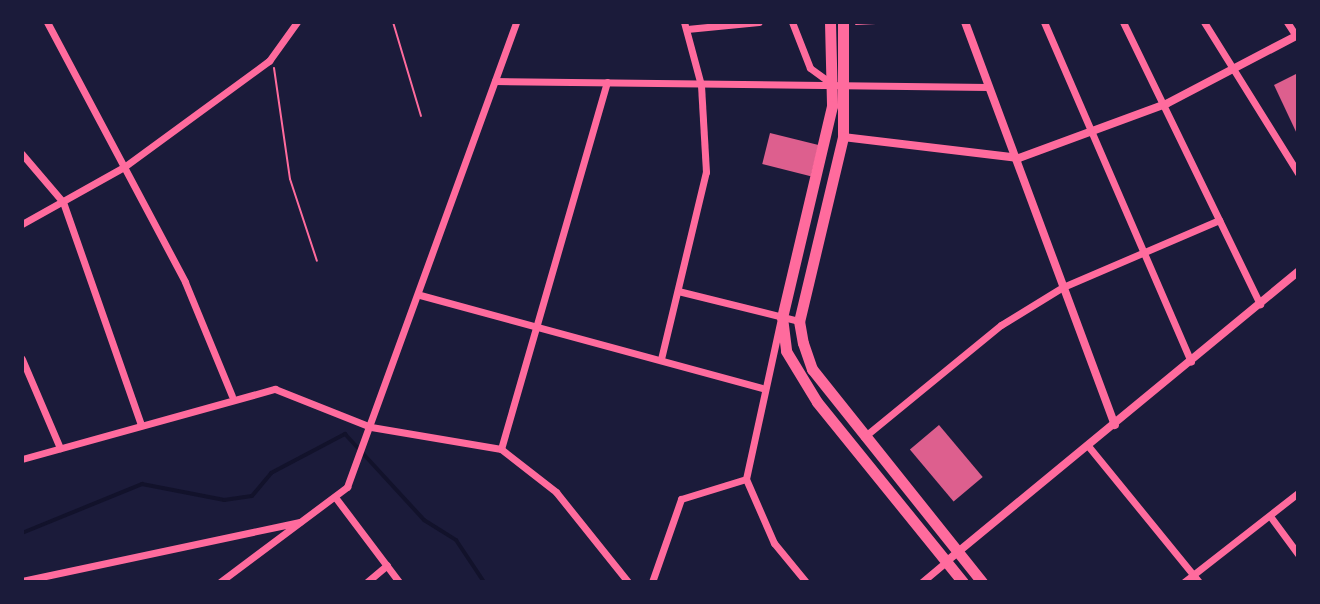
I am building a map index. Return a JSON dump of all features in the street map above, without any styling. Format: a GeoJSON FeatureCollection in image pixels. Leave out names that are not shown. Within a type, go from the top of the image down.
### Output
{"type":"FeatureCollection","features":[{"type":"Feature","properties":{"kind":"main road"},"geometry":{"type":"LineString","coordinates":[[830,22],[832,84],[828,135],[782,317],[798,376],[963,582]]}},
{"type":"Feature","properties":{"kind":"main road"},"geometry":{"type":"LineString","coordinates":[[843,23],[846,85],[843,137],[799,321],[812,369],[982,582]]}},
{"type":"Feature","properties":{"kind":"street"},"geometry":{"type":"LineString","coordinates":[[47,22],[185,282],[232,396]]}},
{"type":"Feature","properties":{"kind":"street"},"geometry":{"type":"LineString","coordinates":[[22,224],[124,167],[269,61],[297,22]]}},
{"type":"Feature","properties":{"kind":"street"},"geometry":{"type":"LineString","coordinates":[[220,582],[347,487],[420,295],[516,22]]}},
{"type":"Feature","properties":{"kind":"street"},"geometry":{"type":"LineString","coordinates":[[661,359],[706,172],[701,85],[685,26],[759,22]]}},
{"type":"Feature","properties":{"kind":"street"},"geometry":{"type":"LineString","coordinates":[[792,22],[810,68],[832,84]]}},
{"type":"Feature","properties":{"kind":"street"},"geometry":{"type":"LineString","coordinates":[[965,22],[988,87],[1019,158],[1115,425]]}},
{"type":"Feature","properties":{"kind":"street"},"geometry":{"type":"LineString","coordinates":[[1044,22],[1141,255],[1191,362]]}},
{"type":"Feature","properties":{"kind":"street"},"geometry":{"type":"LineString","coordinates":[[1123,22],[1166,104],[1260,304]]}},
{"type":"Feature","properties":{"kind":"street"},"geometry":{"type":"LineString","coordinates":[[1204,22],[1298,173]]}},
{"type":"Feature","properties":{"kind":"street"},"geometry":{"type":"LineString","coordinates":[[843,137],[1019,158],[1166,104],[1234,71],[1297,36],[1287,22]]}},
{"type":"Feature","properties":{"kind":"street"},"geometry":{"type":"LineString","coordinates":[[495,81],[988,87]]}},
{"type":"Feature","properties":{"kind":"street"},"geometry":{"type":"LineString","coordinates":[[501,449],[533,326],[607,82]]}},
{"type":"Feature","properties":{"kind":"street"},"geometry":{"type":"LineString","coordinates":[[22,154],[63,202],[141,425]]}},
{"type":"Feature","properties":{"kind":"street"},"geometry":{"type":"LineString","coordinates":[[864,437],[1001,325],[1063,287],[1219,220]]}},
{"type":"Feature","properties":{"kind":"street"},"geometry":{"type":"LineString","coordinates":[[922,582],[1298,272]]}},
{"type":"Feature","properties":{"kind":"street"},"geometry":{"type":"LineString","coordinates":[[678,291],[799,321]]}},
{"type":"Feature","properties":{"kind":"street"},"geometry":{"type":"LineString","coordinates":[[420,295],[762,388]]}},
{"type":"Feature","properties":{"kind":"street"},"geometry":{"type":"LineString","coordinates":[[782,317],[762,388],[746,479],[774,543],[806,582]]}},
{"type":"Feature","properties":{"kind":"street"},"geometry":{"type":"LineString","coordinates":[[22,359],[60,448]]}},
{"type":"Feature","properties":{"kind":"street"},"geometry":{"type":"LineString","coordinates":[[22,459],[232,396],[275,389],[371,427],[501,449],[556,492],[628,582]]}},
{"type":"Feature","properties":{"kind":"street"},"geometry":{"type":"LineString","coordinates":[[1089,447],[1196,578]]}},
{"type":"Feature","properties":{"kind":"street"},"geometry":{"type":"LineString","coordinates":[[652,582],[681,499],[746,479]]}},
{"type":"Feature","properties":{"kind":"street"},"geometry":{"type":"LineString","coordinates":[[1184,582],[1196,578],[1298,493]]}},
{"type":"Feature","properties":{"kind":"street"},"geometry":{"type":"LineString","coordinates":[[335,497],[399,582]]}},
{"type":"Feature","properties":{"kind":"street"},"geometry":{"type":"LineString","coordinates":[[1270,516],[1298,554]]}},
{"type":"Feature","properties":{"kind":"street"},"geometry":{"type":"LineString","coordinates":[[22,581],[303,521]]}},
{"type":"Feature","properties":{"kind":"street"},"geometry":{"type":"LineString","coordinates":[[367,582],[387,565]]}},
{"type":"Feature","properties":{"kind":"path"},"geometry":{"type":"LineString","coordinates":[[393,22],[421,116]]}},
{"type":"Feature","properties":{"kind":"path"},"geometry":{"type":"LineString","coordinates":[[843,23],[891,22]]}},
{"type":"Feature","properties":{"kind":"path"},"geometry":{"type":"LineString","coordinates":[[269,61],[277,73],[290,179],[317,261]]}},
{"type":"Feature","properties":{"kind":"building"},"geometry":{"type":"Polygon","coordinates":[[[1298,73],[1298,136],[1274,85],[1298,73]]]}},
{"type":"Feature","properties":{"kind":"building"},"geometry":{"type":"Polygon","coordinates":[[[770,133],[819,145],[811,176],[762,164],[770,133]]]}},
{"type":"Feature","properties":{"kind":"building"},"geometry":{"type":"Polygon","coordinates":[[[939,425],[983,477],[954,502],[910,449],[939,425]]]}},
{"type":"Feature","properties":{"kind":"waterway"},"geometry":{"type":"LineString","coordinates":[[22,533],[142,484],[224,500],[252,496],[271,473],[345,434],[424,520],[456,540],[484,582]]}}]}
